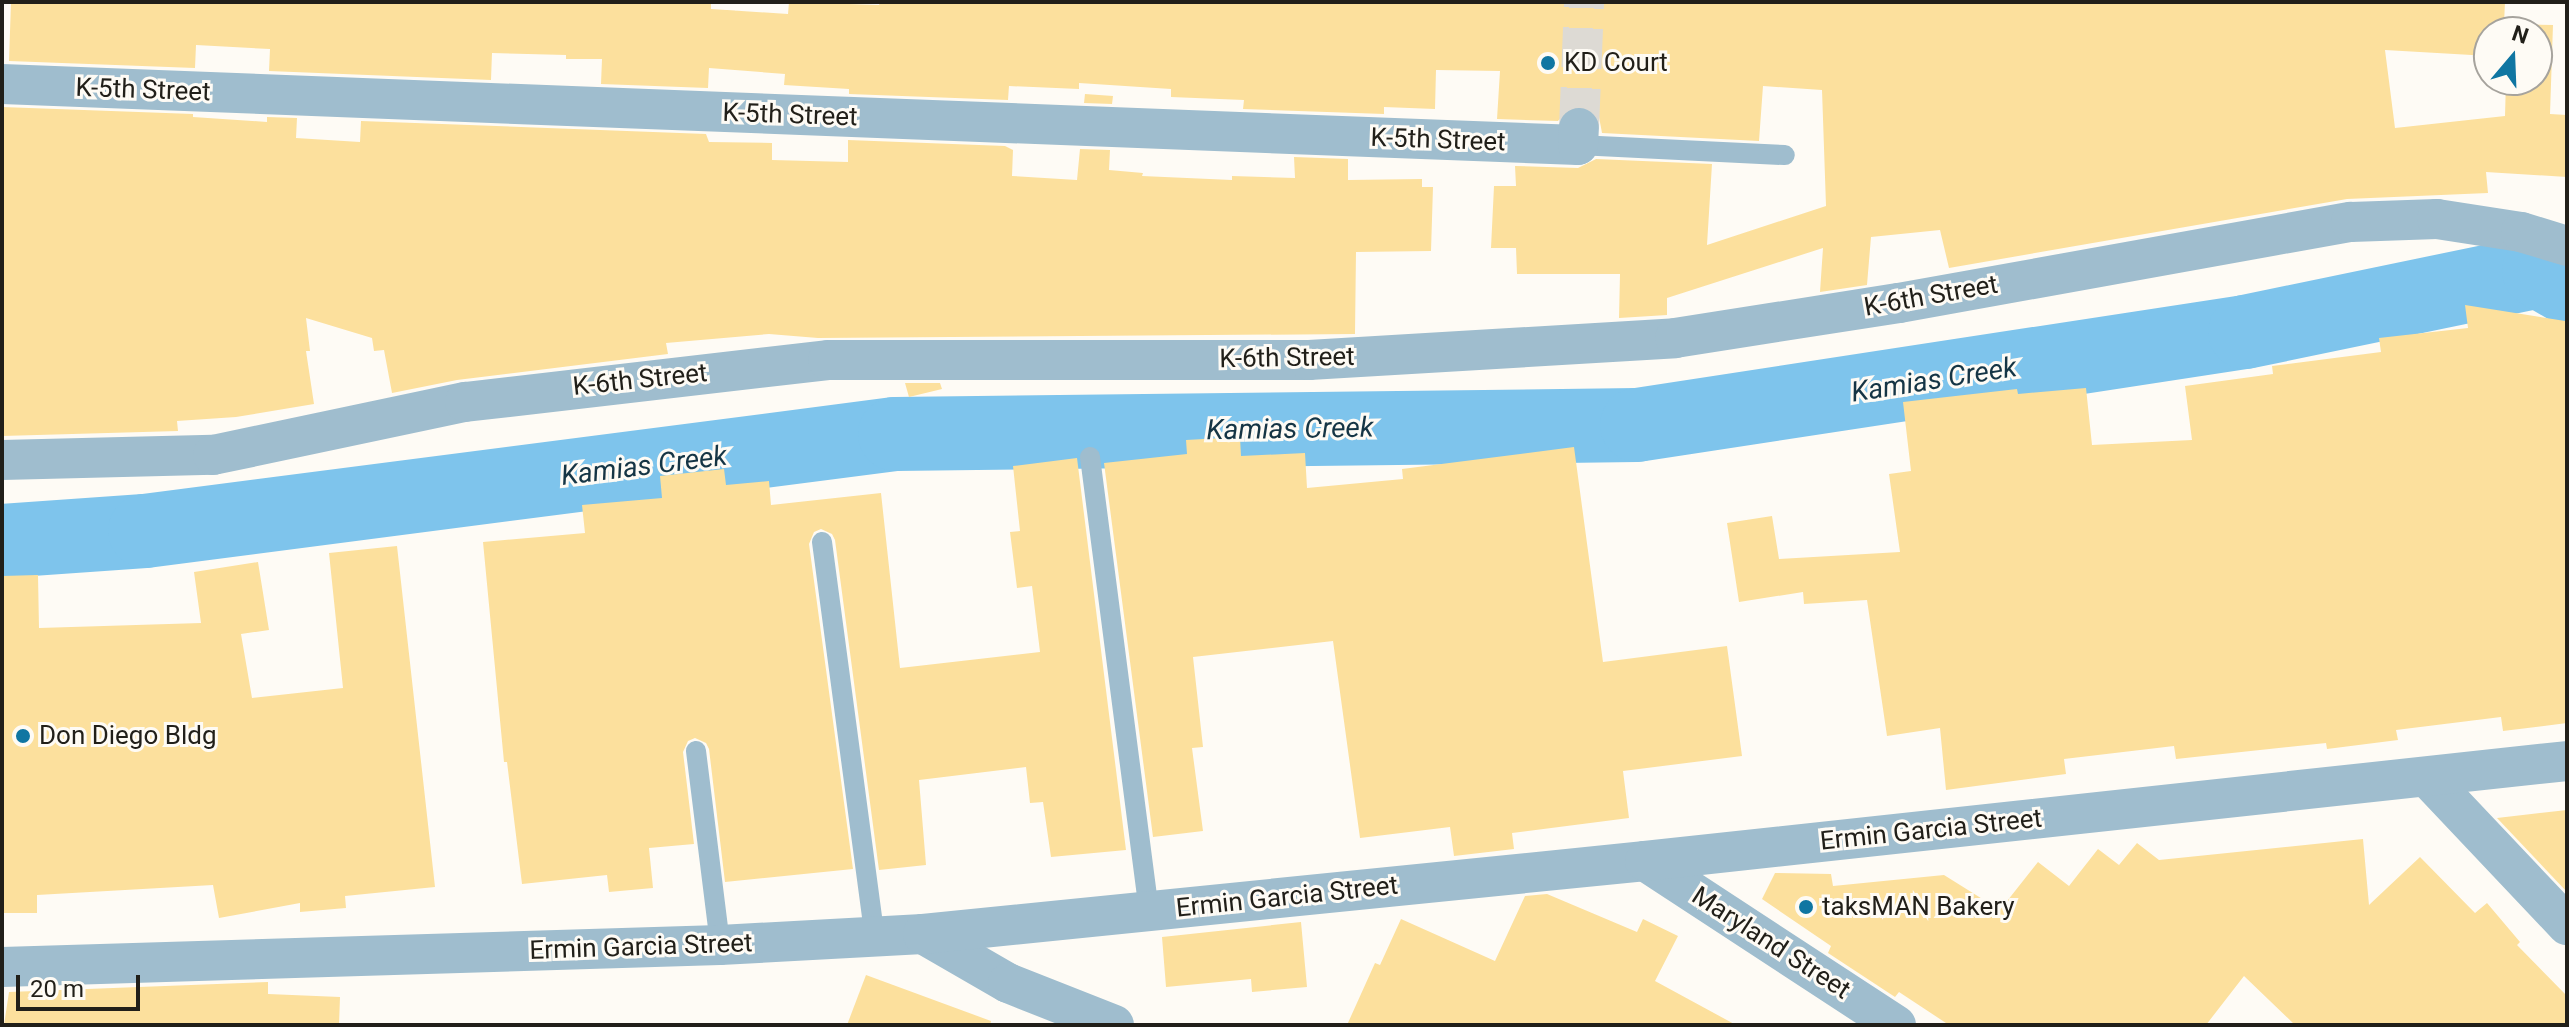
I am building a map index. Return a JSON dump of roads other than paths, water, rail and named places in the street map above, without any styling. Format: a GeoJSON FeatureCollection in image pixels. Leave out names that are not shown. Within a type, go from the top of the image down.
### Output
{"type":"FeatureCollection","features":[{"type":"Feature","properties":{"kind":"street","name":"K-5th Street"},"geometry":{"type":"LineString","coordinates":[[2,84],[1578,137]]}},
{"type":"Feature","properties":{"kind":"street","name":"K-6th Street"},"geometry":{"type":"LineString","coordinates":[[2,460],[213,455],[465,402],[828,360],[1309,360],[1675,338],[1899,303],[2351,222],[2437,219],[2521,232],[2567,246]]}},
{"type":"Feature","properties":{"kind":"street","name":"Ermin Garcia Street"},"geometry":{"type":"LineString","coordinates":[[2,967],[875,938],[1645,861],[2567,761]]}},
{"type":"Feature","properties":{"kind":"street"},"geometry":{"type":"LineString","coordinates":[[2427,777],[2567,925]]}},
{"type":"Feature","properties":{"kind":"street","name":"Maryland Street"},"geometry":{"type":"LineString","coordinates":[[1645,861],[1896,1025]]}},
{"type":"Feature","properties":{"kind":"street"},"geometry":{"type":"LineString","coordinates":[[923,934],[1008,983],[1114,1025]]}},
{"type":"Feature","properties":{"kind":"lane"},"geometry":{"type":"LineString","coordinates":[[1578,137],[1785,155]]}},
{"type":"Feature","properties":{"kind":"lane"},"geometry":{"type":"LineString","coordinates":[[1090,457],[1149,911]]}},
{"type":"Feature","properties":{"kind":"lane"},"geometry":{"type":"LineString","coordinates":[[822,542],[875,938]]}},
{"type":"Feature","properties":{"kind":"lane"},"geometry":{"type":"LineString","coordinates":[[696,751],[720,945]]}},
{"type":"Feature","properties":{"kind":"waterway","name":"Kamias Creek"},"geometry":{"type":"LineString","coordinates":[[2,541],[145,531],[895,434],[1637,425],[2245,332],[2539,271],[2567,287]]}},
{"type":"Feature","properties":{"kind":"tunnel"},"geometry":{"type":"LineString","coordinates":[[1579,128],[1584,2]]}},
{"type":"Feature","properties":{"kind":"place","name":"KD Court"},"geometry":{"type":"Point","coordinates":[1548,63]}},
{"type":"Feature","properties":{"kind":"place","name":"Don Diego Bldg"},"geometry":{"type":"Point","coordinates":[23,736]}},
{"type":"Feature","properties":{"kind":"place","name":"taksMAN Bakery"},"geometry":{"type":"Point","coordinates":[1806,907]}}]}
